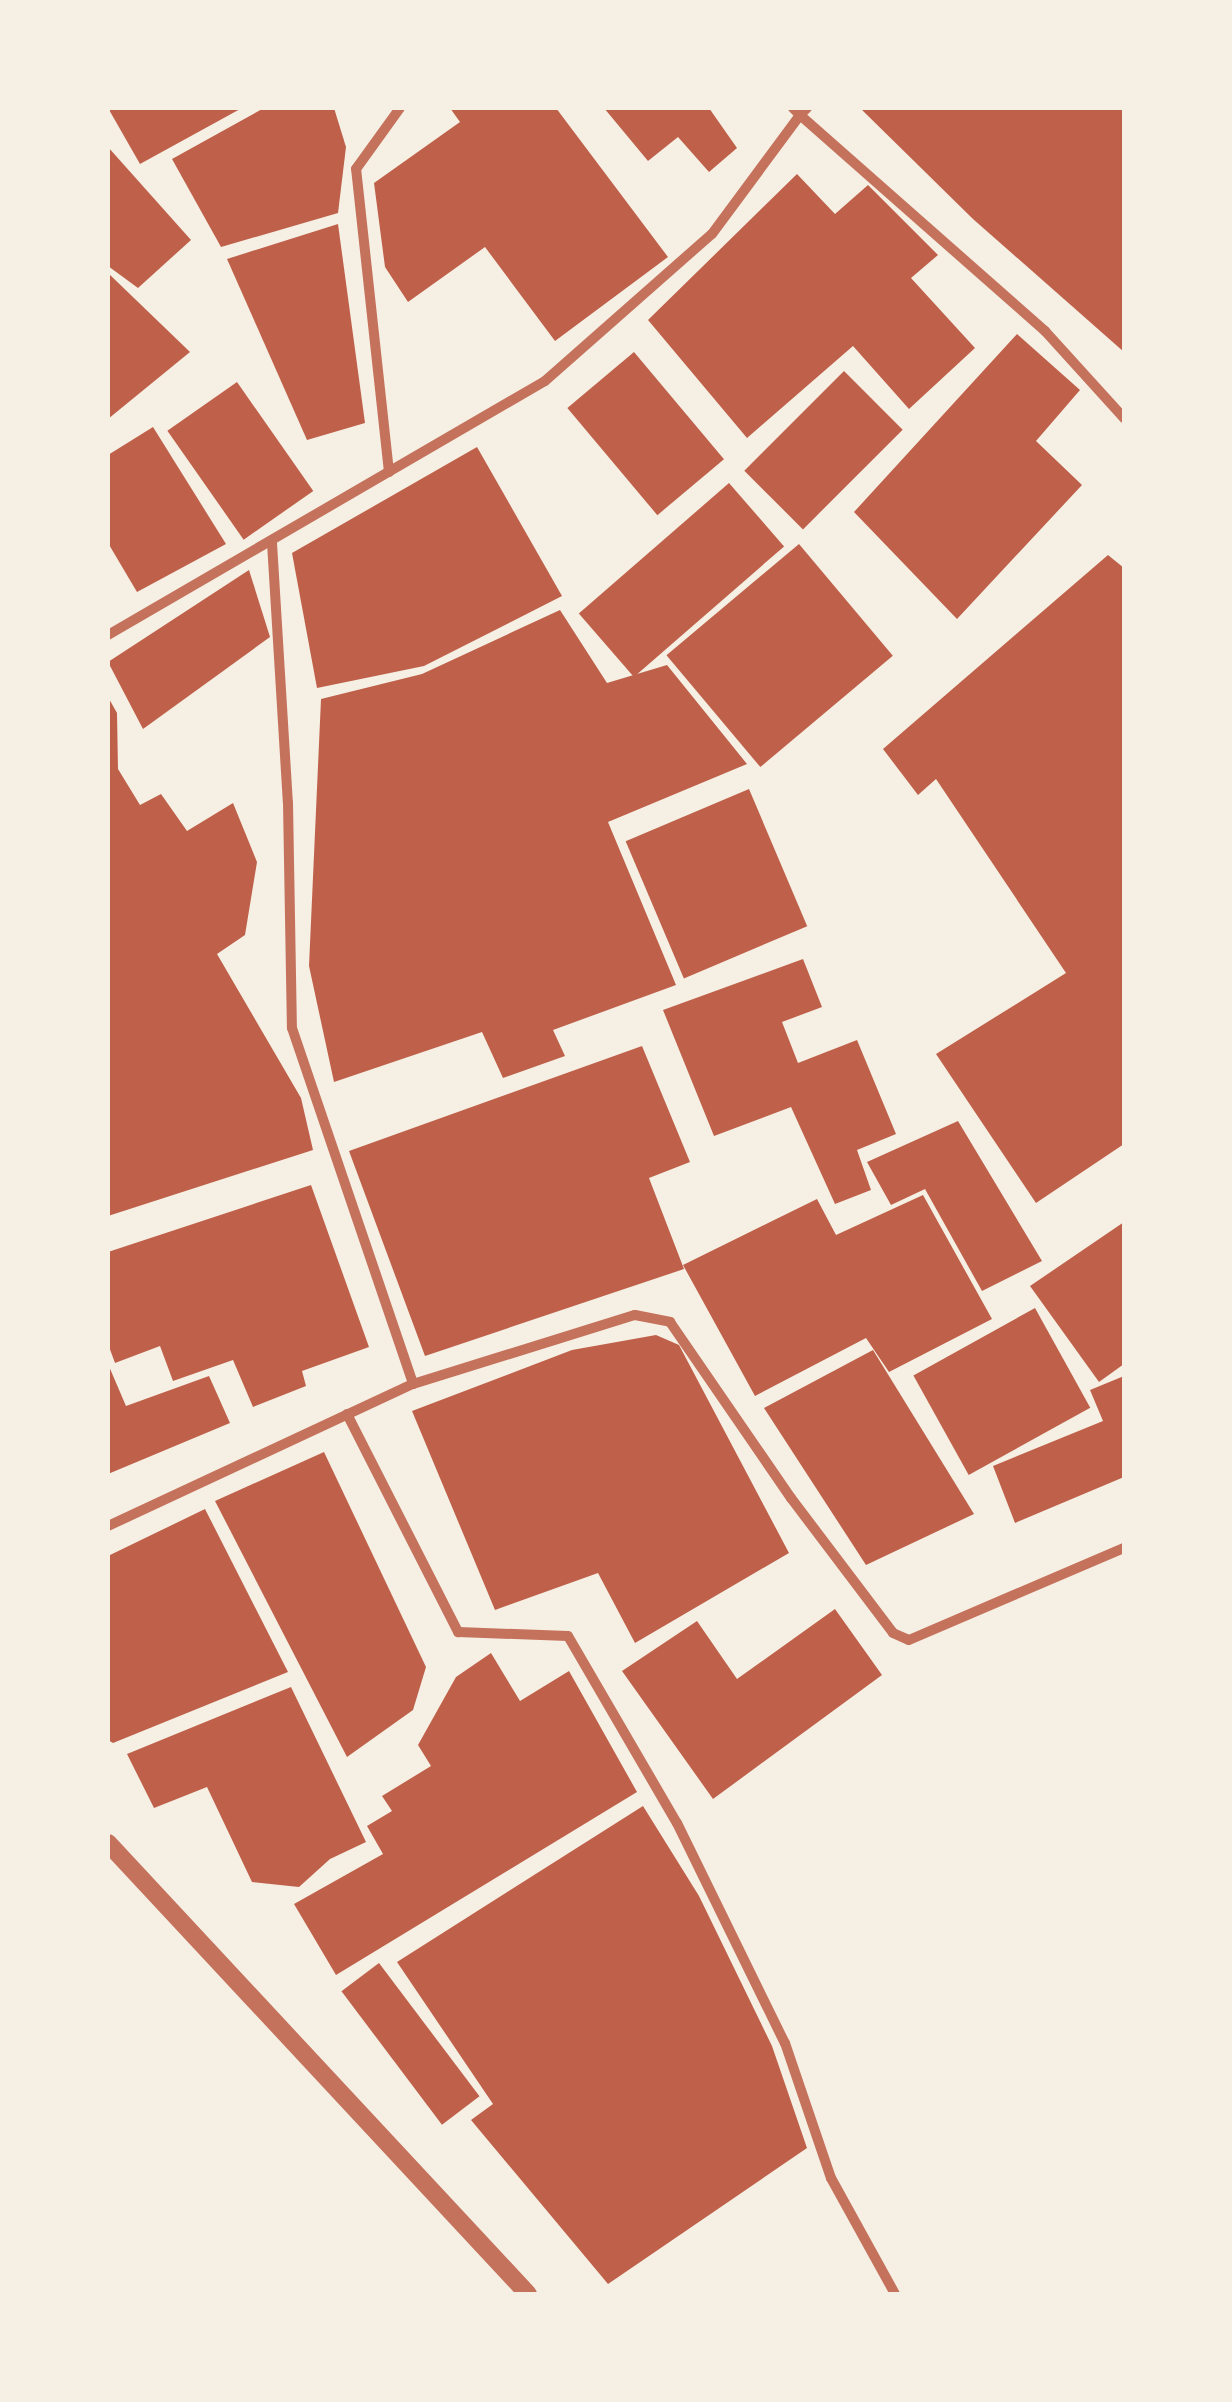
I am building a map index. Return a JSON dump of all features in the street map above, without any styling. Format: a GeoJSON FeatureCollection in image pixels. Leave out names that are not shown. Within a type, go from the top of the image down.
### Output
{"type":"FeatureCollection","features":[{"type":"Feature","properties":{"kind":"street"},"geometry":{"type":"LineString","coordinates":[[388,472],[356,169],[400,108]]}},
{"type":"Feature","properties":{"kind":"street"},"geometry":{"type":"LineString","coordinates":[[108,634],[272,543],[545,380],[712,234],[800,110],[1044,331],[1124,418]]}},
{"type":"Feature","properties":{"kind":"street"},"geometry":{"type":"LineString","coordinates":[[272,543],[288,803],[292,1028],[413,1384]]}},
{"type":"Feature","properties":{"kind":"street"},"geometry":{"type":"LineString","coordinates":[[108,1526],[413,1384],[634,1315],[670,1322],[791,1498],[894,1633],[909,1640],[1124,1548]]}},
{"type":"Feature","properties":{"kind":"street"},"geometry":{"type":"LineString","coordinates":[[348,1414],[458,1632],[568,1636],[677,1823],[785,2043],[832,2178],[895,2294]]}},
{"type":"Feature","properties":{"kind":"street"},"geometry":{"type":"LineString","coordinates":[[108,1843],[528,2294]]}},
{"type":"Feature","properties":{"kind":"building"},"geometry":{"type":"Polygon","coordinates":[[[108,108],[242,108],[140,164],[108,108]]]}},
{"type":"Feature","properties":{"kind":"building"},"geometry":{"type":"Polygon","coordinates":[[[264,108],[334,108],[346,147],[338,213],[221,247],[172,159],[264,108]]]}},
{"type":"Feature","properties":{"kind":"building"},"geometry":{"type":"Polygon","coordinates":[[[450,108],[556,108],[668,257],[555,341],[485,247],[408,302],[385,267],[374,183],[460,122],[450,108]]]}},
{"type":"Feature","properties":{"kind":"building"},"geometry":{"type":"Polygon","coordinates":[[[604,108],[709,108],[737,148],[709,172],[678,137],[648,161],[604,108]]]}},
{"type":"Feature","properties":{"kind":"building"},"geometry":{"type":"Polygon","coordinates":[[[860,108],[1124,108],[1124,352],[973,219],[860,108]]]}},
{"type":"Feature","properties":{"kind":"building"},"geometry":{"type":"Polygon","coordinates":[[[108,147],[191,240],[138,288],[108,266],[108,147]]]}},
{"type":"Feature","properties":{"kind":"building"},"geometry":{"type":"Polygon","coordinates":[[[797,174],[835,214],[868,185],[938,255],[911,278],[975,348],[909,409],[853,346],[747,438],[648,320],[797,174]]]}},
{"type":"Feature","properties":{"kind":"building"},"geometry":{"type":"Polygon","coordinates":[[[338,224],[365,423],[307,440],[227,259],[338,224]]]}},
{"type":"Feature","properties":{"kind":"building"},"geometry":{"type":"Polygon","coordinates":[[[108,273],[190,352],[108,419],[108,273]]]}},
{"type":"Feature","properties":{"kind":"building"},"geometry":{"type":"Polygon","coordinates":[[[1017,334],[1080,390],[1036,441],[1082,485],[957,619],[854,512],[1017,334]]]}},
{"type":"Feature","properties":{"kind":"building"},"geometry":{"type":"Polygon","coordinates":[[[634,352],[724,459],[657,515],[567,408],[634,352]]]}},
{"type":"Feature","properties":{"kind":"building"},"geometry":{"type":"Polygon","coordinates":[[[844,371],[903,430],[803,529],[744,471],[844,371]]]}},
{"type":"Feature","properties":{"kind":"building"},"geometry":{"type":"Polygon","coordinates":[[[237,382],[313,491],[244,540],[167,431],[237,382]]]}},
{"type":"Feature","properties":{"kind":"building"},"geometry":{"type":"Polygon","coordinates":[[[153,427],[226,544],[137,592],[108,543],[108,455],[153,427]]]}},
{"type":"Feature","properties":{"kind":"building"},"geometry":{"type":"Polygon","coordinates":[[[477,447],[562,596],[424,666],[317,688],[292,553],[477,447]]]}},
{"type":"Feature","properties":{"kind":"building"},"geometry":{"type":"Polygon","coordinates":[[[729,483],[784,546],[634,677],[579,614],[729,483]]]}},
{"type":"Feature","properties":{"kind":"building"},"geometry":{"type":"Polygon","coordinates":[[[799,544],[893,656],[760,767],[666,655],[799,544]]]}},
{"type":"Feature","properties":{"kind":"building"},"geometry":{"type":"Polygon","coordinates":[[[1108,555],[1124,568],[1124,1144],[1036,1203],[936,1054],[1066,973],[936,779],[918,795],[883,749],[1108,555]]]}},
{"type":"Feature","properties":{"kind":"building"},"geometry":{"type":"Polygon","coordinates":[[[249,570],[270,637],[143,729],[108,662],[249,570]]]}},
{"type":"Feature","properties":{"kind":"building"},"geometry":{"type":"Polygon","coordinates":[[[560,610],[607,683],[667,665],[747,764],[608,822],[676,985],[553,1030],[565,1056],[503,1078],[482,1032],[334,1082],[309,966],[321,699],[422,674],[560,610]]]}},
{"type":"Feature","properties":{"kind":"building"},"geometry":{"type":"Polygon","coordinates":[[[108,697],[117,713],[118,769],[140,805],[161,794],[187,831],[233,803],[257,862],[245,935],[217,954],[301,1098],[313,1150],[108,1216],[108,697]]]}},
{"type":"Feature","properties":{"kind":"building"},"geometry":{"type":"Polygon","coordinates":[[[749,789],[807,926],[684,979],[626,841],[749,789]]]}},
{"type":"Feature","properties":{"kind":"building"},"geometry":{"type":"Polygon","coordinates":[[[803,959],[822,1007],[782,1022],[798,1063],[857,1040],[896,1134],[857,1150],[871,1190],[835,1204],[791,1107],[714,1136],[663,1010],[803,959]]]}},
{"type":"Feature","properties":{"kind":"building"},"geometry":{"type":"Polygon","coordinates":[[[642,1046],[690,1162],[649,1178],[684,1269],[425,1356],[349,1151],[642,1046]]]}},
{"type":"Feature","properties":{"kind":"building"},"geometry":{"type":"Polygon","coordinates":[[[958,1121],[1042,1261],[982,1291],[925,1189],[891,1205],[867,1162],[958,1121]]]}},
{"type":"Feature","properties":{"kind":"building"},"geometry":{"type":"Polygon","coordinates":[[[311,1185],[369,1347],[302,1371],[306,1386],[253,1407],[233,1360],[173,1381],[160,1346],[115,1363],[108,1344],[108,1252],[311,1185]]]}},
{"type":"Feature","properties":{"kind":"building"},"geometry":{"type":"Polygon","coordinates":[[[923,1195],[992,1319],[889,1372],[866,1338],[755,1396],[683,1265],[817,1199],[836,1235],[923,1195]]]}},
{"type":"Feature","properties":{"kind":"building"},"geometry":{"type":"Polygon","coordinates":[[[1124,1222],[1124,1364],[1099,1382],[1030,1286],[1124,1222]]]}},
{"type":"Feature","properties":{"kind":"building"},"geometry":{"type":"Polygon","coordinates":[[[1035,1308],[1090,1408],[969,1475],[913,1375],[1035,1308]]]}},
{"type":"Feature","properties":{"kind":"building"},"geometry":{"type":"Polygon","coordinates":[[[656,1335],[679,1345],[789,1553],[635,1643],[598,1573],[495,1610],[412,1411],[572,1350],[656,1335]]]}},
{"type":"Feature","properties":{"kind":"building"},"geometry":{"type":"Polygon","coordinates":[[[873,1350],[974,1514],[866,1565],[764,1408],[873,1350]]]}},
{"type":"Feature","properties":{"kind":"building"},"geometry":{"type":"Polygon","coordinates":[[[108,1364],[126,1406],[209,1376],[230,1423],[108,1474],[108,1364]]]}},
{"type":"Feature","properties":{"kind":"building"},"geometry":{"type":"Polygon","coordinates":[[[1124,1376],[1124,1477],[1015,1523],[993,1466],[1103,1421],[1090,1390],[1124,1376]]]}},
{"type":"Feature","properties":{"kind":"building"},"geometry":{"type":"Polygon","coordinates":[[[324,1452],[426,1667],[413,1710],[347,1757],[215,1501],[324,1452]]]}},
{"type":"Feature","properties":{"kind":"building"},"geometry":{"type":"Polygon","coordinates":[[[205,1509],[288,1672],[113,1743],[108,1740],[108,1556],[205,1509]]]}},
{"type":"Feature","properties":{"kind":"building"},"geometry":{"type":"Polygon","coordinates":[[[835,1609],[882,1675],[713,1799],[622,1671],[697,1621],[737,1679],[835,1609]]]}},
{"type":"Feature","properties":{"kind":"building"},"geometry":{"type":"Polygon","coordinates":[[[491,1653],[520,1701],[569,1671],[637,1792],[336,1975],[294,1904],[383,1854],[367,1826],[392,1811],[382,1796],[431,1766],[418,1745],[456,1677],[491,1653]]]}},
{"type":"Feature","properties":{"kind":"building"},"geometry":{"type":"Polygon","coordinates":[[[291,1687],[366,1842],[330,1859],[299,1887],[252,1882],[207,1787],[154,1808],[127,1754],[291,1687]]]}},
{"type":"Feature","properties":{"kind":"building"},"geometry":{"type":"Polygon","coordinates":[[[643,1806],[699,1896],[772,2046],[807,2148],[608,2284],[471,2120],[493,2104],[397,1962],[643,1806]]]}},
{"type":"Feature","properties":{"kind":"building"},"geometry":{"type":"Polygon","coordinates":[[[379,1963],[480,2096],[442,2125],[341,1991],[379,1963]]]}}]}
